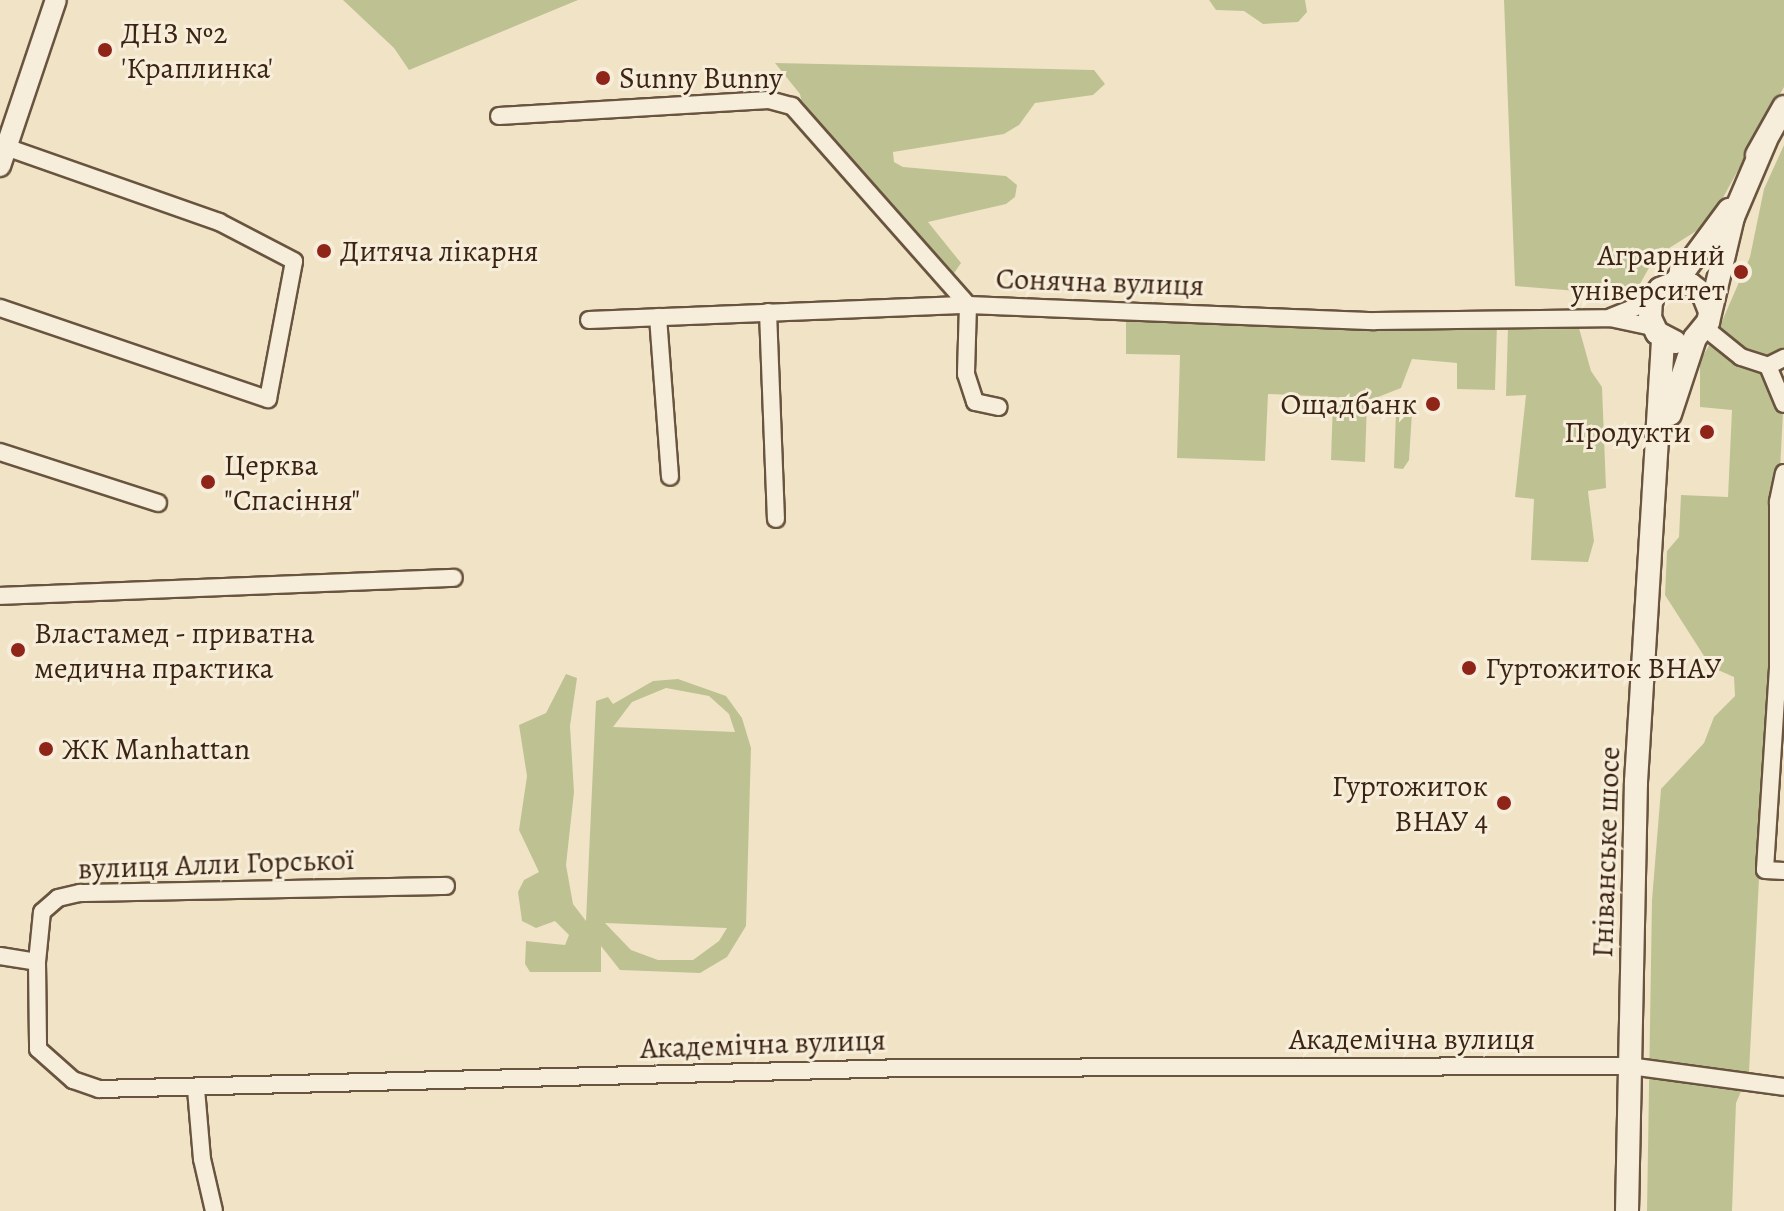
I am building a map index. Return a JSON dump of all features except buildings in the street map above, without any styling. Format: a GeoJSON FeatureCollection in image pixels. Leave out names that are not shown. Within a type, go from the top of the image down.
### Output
{"type":"FeatureCollection","features":[{"type":"Feature","properties":{"kind":"main road","name":"Гніванське шосе"},"geometry":{"type":"LineString","coordinates":[[1627,1211],[1636,782],[1654,496],[1658,332],[1651,301],[1675,283],[1727,214],[1784,107]]}},
{"type":"Feature","properties":{"kind":"main road","name":"Гніванське шосе"},"geometry":{"type":"LineString","coordinates":[[1654,496],[1673,397],[1703,325],[1733,217],[1765,142]]}},
{"type":"Feature","properties":{"kind":"main road"},"geometry":{"type":"LineString","coordinates":[[1658,332],[1679,343],[1703,325],[1698,289],[1675,283]]}},
{"type":"Feature","properties":{"kind":"street"},"geometry":{"type":"LineString","coordinates":[[0,308],[268,399],[294,261],[219,222],[3,157],[9,118],[56,0]]}},
{"type":"Feature","properties":{"kind":"street"},"geometry":{"type":"LineString","coordinates":[[499,116],[769,100],[792,106],[968,305],[966,374],[975,402],[998,407]]}},
{"type":"Feature","properties":{"kind":"street"},"geometry":{"type":"LineString","coordinates":[[1610,318],[1651,301]]}},
{"type":"Feature","properties":{"kind":"street","name":"Сонячна вулиця"},"geometry":{"type":"LineString","coordinates":[[589,320],[968,305],[1375,321],[1610,318]]}},
{"type":"Feature","properties":{"kind":"street"},"geometry":{"type":"LineString","coordinates":[[768,312],[776,519]]}},
{"type":"Feature","properties":{"kind":"street"},"geometry":{"type":"LineString","coordinates":[[658,317],[670,477]]}},
{"type":"Feature","properties":{"kind":"street"},"geometry":{"type":"LineString","coordinates":[[1610,318],[1658,332]]}},
{"type":"Feature","properties":{"kind":"street"},"geometry":{"type":"LineString","coordinates":[[1703,325],[1741,357],[1768,366],[1784,358]]}},
{"type":"Feature","properties":{"kind":"street"},"geometry":{"type":"LineString","coordinates":[[1768,366],[1784,404]]}},
{"type":"Feature","properties":{"kind":"street"},"geometry":{"type":"LineString","coordinates":[[0,452],[158,503]]}},
{"type":"Feature","properties":{"kind":"street"},"geometry":{"type":"LineString","coordinates":[[1784,473],[1776,556],[1781,668],[1765,870],[1784,871]]}},
{"type":"Feature","properties":{"kind":"street"},"geometry":{"type":"LineString","coordinates":[[0,596],[454,578]]}},
{"type":"Feature","properties":{"kind":"street","name":"вулиця Алли Горської"},"geometry":{"type":"LineString","coordinates":[[37,962],[42,912],[58,898],[80,893],[446,886]]}},
{"type":"Feature","properties":{"kind":"street"},"geometry":{"type":"LineString","coordinates":[[0,956],[37,962]]}},
{"type":"Feature","properties":{"kind":"street","name":"Академічна вулиця"},"geometry":{"type":"LineString","coordinates":[[37,962],[38,1049],[73,1080],[99,1089],[196,1089],[905,1068],[1629,1066],[1784,1087]]}},
{"type":"Feature","properties":{"kind":"street"},"geometry":{"type":"LineString","coordinates":[[196,1089],[202,1159],[214,1211]]}},
{"type":"Feature","properties":{"kind":"green space"},"geometry":{"type":"Polygon","coordinates":[[[343,0],[578,0],[409,70],[394,48],[343,0]]]}},
{"type":"Feature","properties":{"kind":"green space"},"geometry":{"type":"Polygon","coordinates":[[[1209,0],[1305,0],[1307,12],[1298,22],[1263,24],[1244,11],[1216,10],[1209,0]]]}},
{"type":"Feature","properties":{"kind":"green space"},"geometry":{"type":"Polygon","coordinates":[[[1504,0],[1784,0],[1784,87],[1709,223],[1655,257],[1630,302],[1617,303],[1623,286],[1602,293],[1515,286],[1504,0]]]}},
{"type":"Feature","properties":{"kind":"green space"},"geometry":{"type":"Polygon","coordinates":[[[775,63],[1094,70],[1105,84],[1093,95],[1035,103],[1019,125],[1004,134],[893,152],[894,162],[903,167],[1006,176],[1017,185],[1015,197],[1006,204],[928,222],[961,263],[948,282],[804,115],[800,94],[775,63]]]}},
{"type":"Feature","properties":{"kind":"green space"},"geometry":{"type":"Polygon","coordinates":[[[1784,145],[1784,348],[1769,355],[1745,352],[1719,328],[1750,257],[1764,189],[1784,145]]]}},
{"type":"Feature","properties":{"kind":"green space"},"geometry":{"type":"Polygon","coordinates":[[[1126,314],[1497,324],[1495,390],[1457,389],[1457,363],[1412,359],[1401,388],[1373,399],[1268,394],[1265,461],[1177,458],[1180,355],[1126,354],[1126,314]]]}},
{"type":"Feature","properties":{"kind":"green space"},"geometry":{"type":"Polygon","coordinates":[[[1508,327],[1579,328],[1591,371],[1602,387],[1606,488],[1588,491],[1594,541],[1588,562],[1531,560],[1534,499],[1515,497],[1526,395],[1506,396],[1508,327]]]}},
{"type":"Feature","properties":{"kind":"green space"},"geometry":{"type":"Polygon","coordinates":[[[1711,342],[1737,363],[1765,374],[1783,412],[1749,1073],[1736,1103],[1732,1211],[1647,1211],[1652,900],[1661,789],[1704,743],[1714,717],[1735,696],[1734,677],[1711,667],[1665,595],[1667,551],[1679,537],[1681,495],[1728,497],[1732,410],[1700,407],[1700,361],[1711,342]]]}},
{"type":"Feature","properties":{"kind":"green space"},"geometry":{"type":"Polygon","coordinates":[[[1333,401],[1367,402],[1365,462],[1331,460],[1333,401]]]}},
{"type":"Feature","properties":{"kind":"green space"},"geometry":{"type":"Polygon","coordinates":[[[1396,411],[1412,412],[1409,460],[1403,469],[1394,468],[1396,411]]]}},
{"type":"Feature","properties":{"kind":"green space"},"geometry":{"type":"Polygon","coordinates":[[[566,674],[577,678],[570,726],[574,792],[566,865],[573,904],[586,921],[596,701],[608,697],[613,704],[653,681],[678,679],[726,696],[742,718],[751,748],[746,926],[727,957],[700,973],[620,970],[601,946],[601,972],[530,972],[525,964],[526,941],[565,945],[569,935],[555,921],[536,928],[522,921],[518,892],[524,880],[539,872],[519,830],[527,776],[519,725],[546,713],[566,674]],[[666,688],[632,702],[613,727],[735,732],[729,714],[709,696],[666,688]],[[605,923],[631,950],[658,960],[693,960],[719,941],[727,928],[726,928],[605,923]]]}},
{"type":"Feature","properties":{"kind":"place","name":"ДНЗ №2 'Краплинка'"},"geometry":{"type":"Point","coordinates":[105,50]}},
{"type":"Feature","properties":{"kind":"place","name":"Sunny Bunny"},"geometry":{"type":"Point","coordinates":[603,78]}},
{"type":"Feature","properties":{"kind":"place","name":"Дитяча лікарня"},"geometry":{"type":"Point","coordinates":[324,251]}},
{"type":"Feature","properties":{"kind":"place","name":"Аграрний університет"},"geometry":{"type":"Point","coordinates":[1741,272]}},
{"type":"Feature","properties":{"kind":"place","name":"Ощадбанк"},"geometry":{"type":"Point","coordinates":[1433,404]}},
{"type":"Feature","properties":{"kind":"place","name":"Продукти"},"geometry":{"type":"Point","coordinates":[1707,432]}},
{"type":"Feature","properties":{"kind":"place","name":"Церква \"Спасіння\""},"geometry":{"type":"Point","coordinates":[208,482]}},
{"type":"Feature","properties":{"kind":"place","name":"Властамед - приватна медична практика"},"geometry":{"type":"Point","coordinates":[18,650]}},
{"type":"Feature","properties":{"kind":"place","name":"Гуртожиток ВНАУ"},"geometry":{"type":"Point","coordinates":[1469,668]}},
{"type":"Feature","properties":{"kind":"place","name":"ЖК Manhattan"},"geometry":{"type":"Point","coordinates":[46,749]}},
{"type":"Feature","properties":{"kind":"place","name":"Гуртожиток ВНАУ 4"},"geometry":{"type":"Point","coordinates":[1504,803]}}]}
